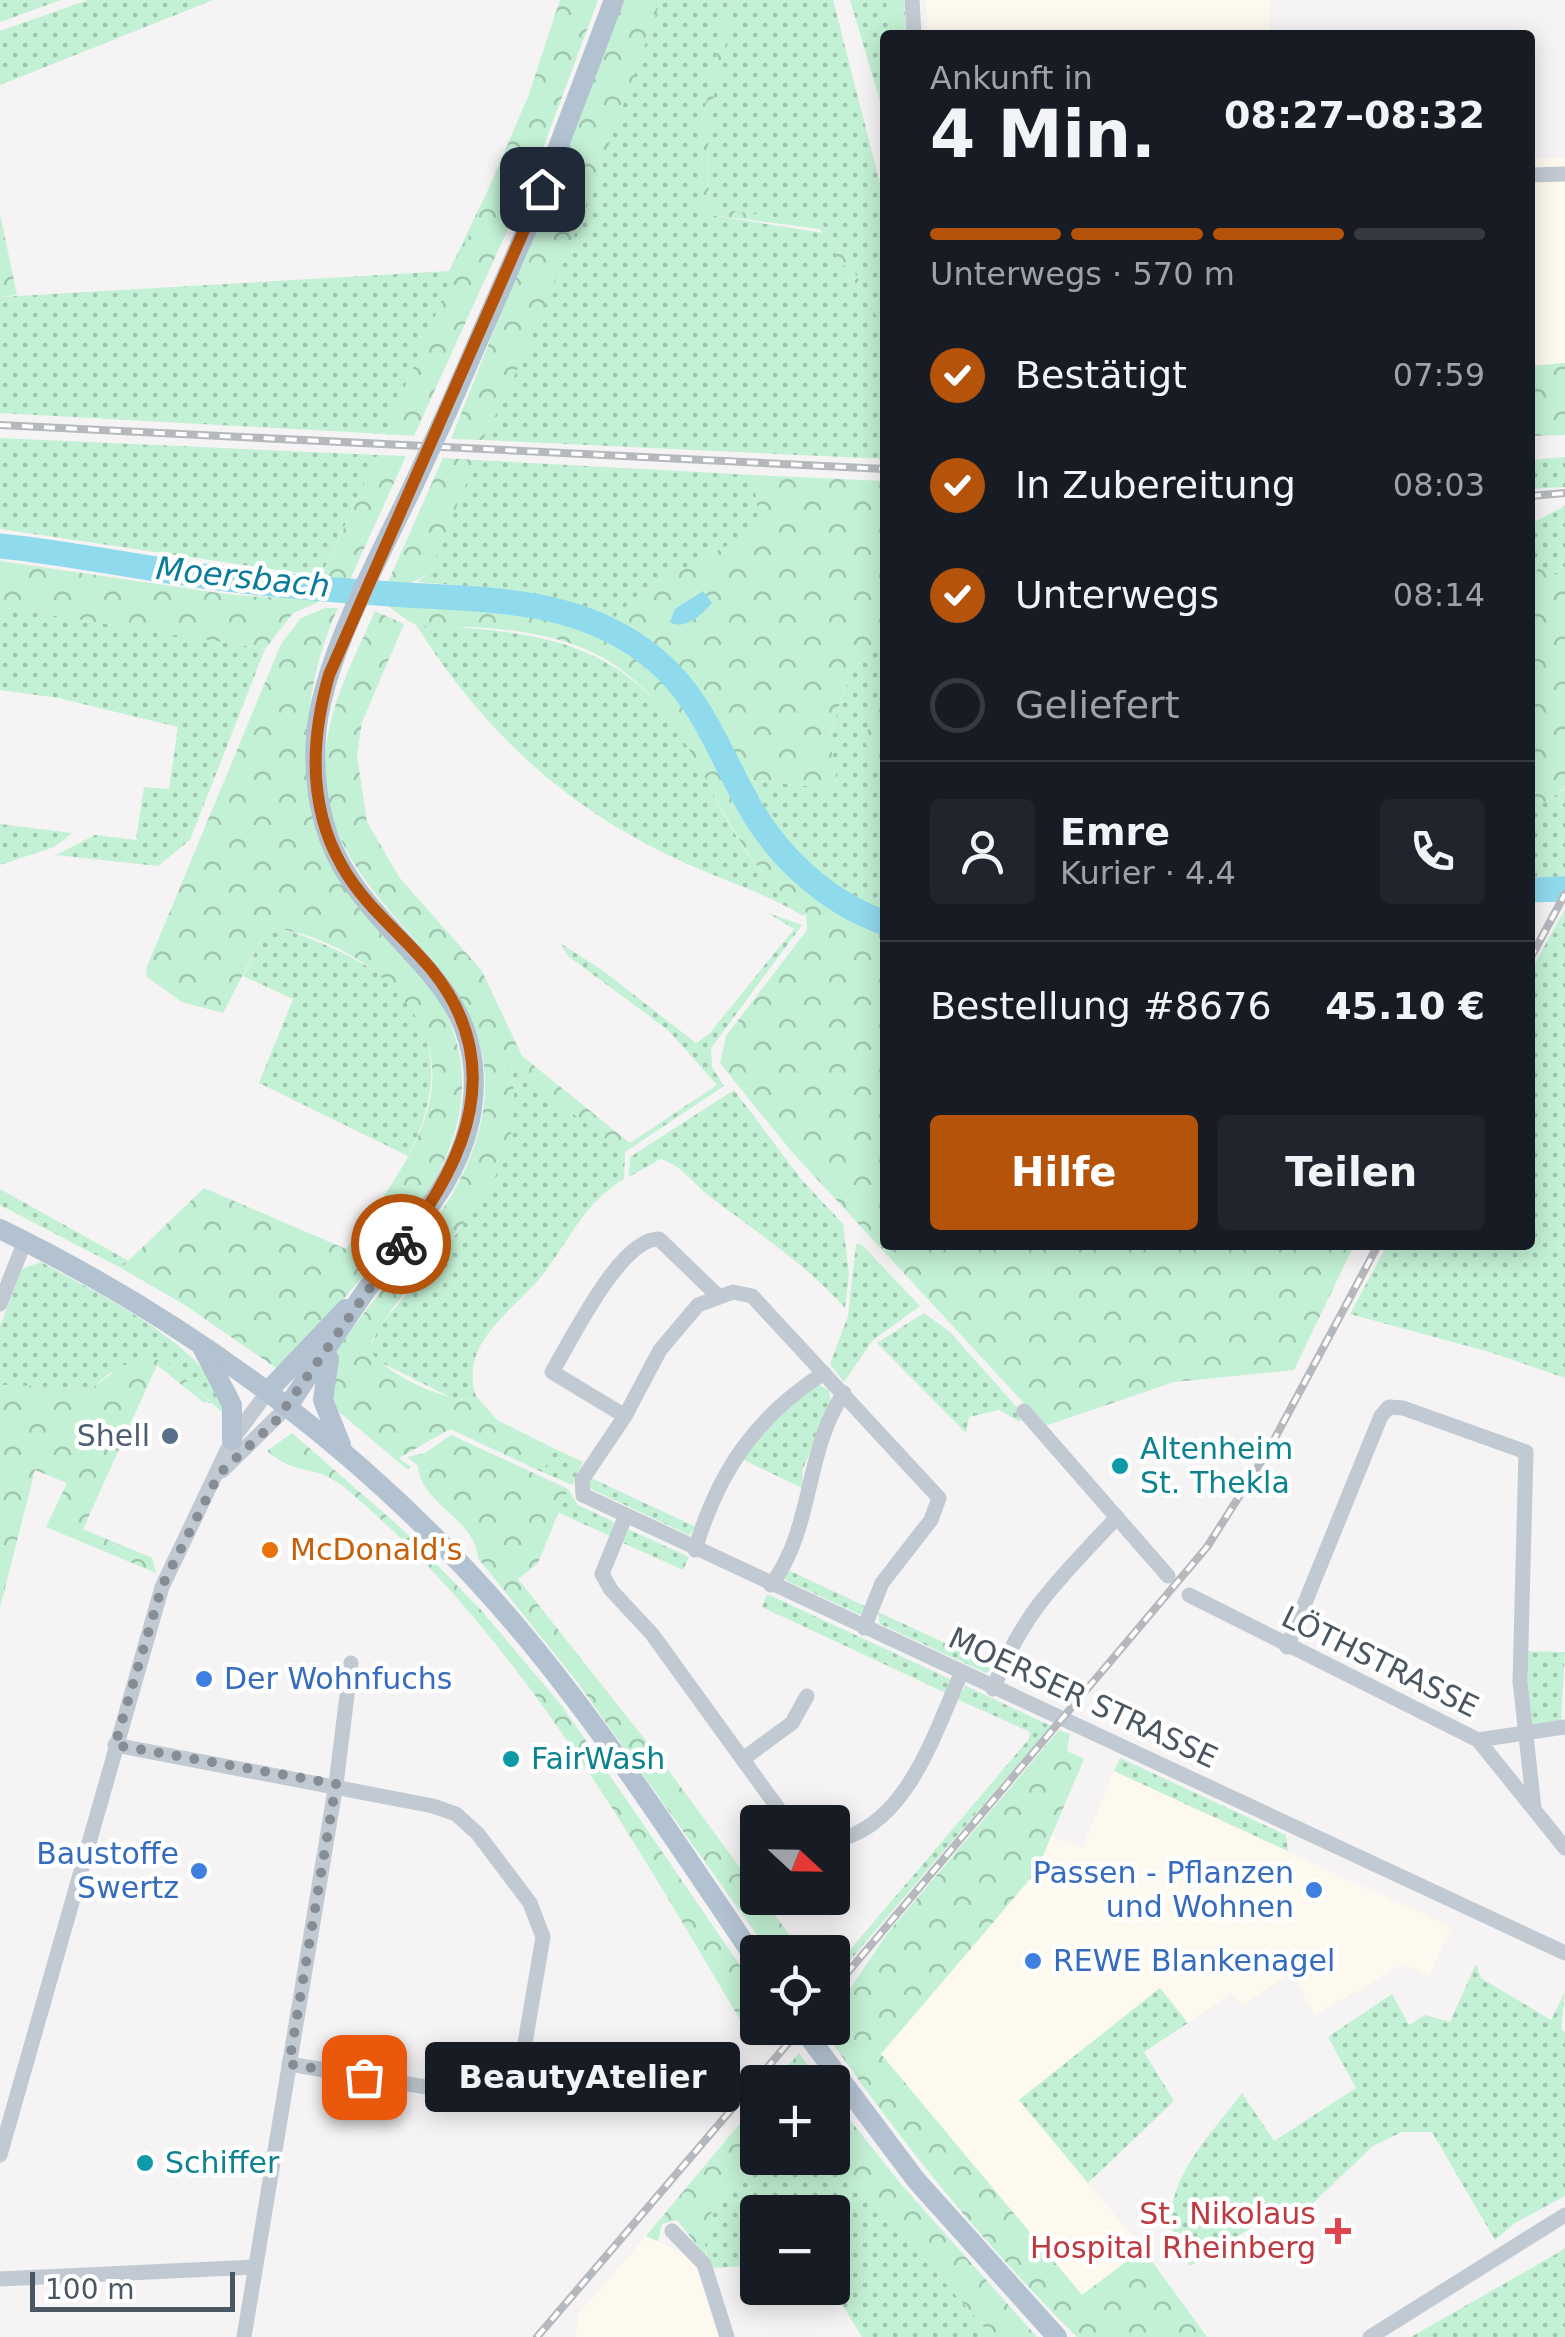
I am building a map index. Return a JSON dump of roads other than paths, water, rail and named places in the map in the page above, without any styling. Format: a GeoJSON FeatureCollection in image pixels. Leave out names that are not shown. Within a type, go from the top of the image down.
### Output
{"type":"FeatureCollection","features":[{"type":"Feature","properties":{"kind":"main road"},"geometry":{"type":"LineString","coordinates":[[288,1406],[369,1286],[442,1191],[464,1142],[473,1093],[468,1046],[452,1001],[432,970],[357,889],[325,827],[315,763],[318,712],[386,543],[529,224],[614,0]]}},
{"type":"Feature","properties":{"kind":"main road"},"geometry":{"type":"LineString","coordinates":[[0,1228],[92,1276],[201,1345],[269,1390],[344,1452],[452,1556],[529,1641],[646,1798],[740,1936]]}},
{"type":"Feature","properties":{"kind":"main road"},"geometry":{"type":"LineString","coordinates":[[269,1390],[369,1286]]}},
{"type":"Feature","properties":{"kind":"main road"},"geometry":{"type":"LineString","coordinates":[[335,1341],[323,1378],[323,1400],[344,1452]]}},
{"type":"Feature","properties":{"kind":"main road"},"geometry":{"type":"LineString","coordinates":[[201,1345],[232,1405],[232,1440]]}},
{"type":"Feature","properties":{"kind":"main road"},"geometry":{"type":"LineString","coordinates":[[814,2045],[953,2224],[1057,2337]]}},
{"type":"Feature","properties":{"kind":"street"},"geometry":{"type":"LineString","coordinates":[[912,0],[914,30]]}},
{"type":"Feature","properties":{"kind":"street"},"geometry":{"type":"LineString","coordinates":[[1535,175],[1565,174]]}},
{"type":"Feature","properties":{"kind":"street"},"geometry":{"type":"LineString","coordinates":[[717,1296],[659,1239],[634,1249],[617,1268],[552,1372],[624,1416],[660,1350],[698,1305],[717,1296],[752,1296],[939,1498],[931,1520],[882,1583],[864,1628]]}},
{"type":"Feature","properties":{"kind":"street"},"geometry":{"type":"LineString","coordinates":[[0,1304],[25,1241]]}},
{"type":"Feature","properties":{"kind":"street"},"geometry":{"type":"LineString","coordinates":[[694,1550],[749,1434],[783,1399],[824,1373]]}},
{"type":"Feature","properties":{"kind":"street"},"geometry":{"type":"LineString","coordinates":[[0,2155],[162,1586],[232,1440],[269,1390]]}},
{"type":"Feature","properties":{"kind":"street"},"geometry":{"type":"LineString","coordinates":[[771,1585],[800,1528],[822,1440],[844,1393]]}},
{"type":"Feature","properties":{"kind":"street"},"geometry":{"type":"LineString","coordinates":[[219,1474],[288,1406]]}},
{"type":"Feature","properties":{"kind":"street"},"geometry":{"type":"LineString","coordinates":[[1287,1647],[1381,1416],[1389,1407],[1403,1408],[1526,1452],[1520,1681],[1534,1808]]}},
{"type":"Feature","properties":{"kind":"street"},"geometry":{"type":"LineString","coordinates":[[1024,1411],[1168,1576]]}},
{"type":"Feature","properties":{"kind":"street","name":"MOERSER STRASSE"},"geometry":{"type":"LineString","coordinates":[[624,1416],[582,1480],[579,1491],[694,1550],[1565,1953]]}},
{"type":"Feature","properties":{"kind":"street"},"geometry":{"type":"LineString","coordinates":[[625,1516],[602,1574],[611,1590],[652,1634],[776,1805]]}},
{"type":"Feature","properties":{"kind":"street"},"geometry":{"type":"LineString","coordinates":[[993,1689],[1016,1633],[1048,1588],[1117,1517]]}},
{"type":"Feature","properties":{"kind":"street","name":"LÖTHSTRASSE"},"geometry":{"type":"LineString","coordinates":[[1189,1594],[1287,1647],[1478,1740],[1565,1848]]}},
{"type":"Feature","properties":{"kind":"street"},"geometry":{"type":"LineString","coordinates":[[244,2337],[336,1784],[351,1663]]}},
{"type":"Feature","properties":{"kind":"street"},"geometry":{"type":"LineString","coordinates":[[850,1834],[864,1829],[902,1793],[961,1674]]}},
{"type":"Feature","properties":{"kind":"street"},"geometry":{"type":"LineString","coordinates":[[743,1760],[792,1723],[807,1696]]}},
{"type":"Feature","properties":{"kind":"street"},"geometry":{"type":"LineString","coordinates":[[1478,1740],[1565,1727]]}},
{"type":"Feature","properties":{"kind":"street"},"geometry":{"type":"LineString","coordinates":[[115,1745],[336,1784],[456,1814],[478,1834],[530,1903],[544,1937],[515,2102],[289,2064]]}},
{"type":"Feature","properties":{"kind":"street"},"geometry":{"type":"LineString","coordinates":[[1370,2337],[1565,2215]]}},
{"type":"Feature","properties":{"kind":"street"},"geometry":{"type":"LineString","coordinates":[[672,2231],[704,2264],[727,2337]]}},
{"type":"Feature","properties":{"kind":"street"},"geometry":{"type":"LineString","coordinates":[[0,2279],[255,2267]]}},
{"type":"Feature","properties":{"kind":"water"},"geometry":{"type":"Polygon","coordinates":[[[703,591],[712,603],[703,612],[687,623],[670,622],[675,609],[703,591]]]}},
{"type":"Feature","properties":{"kind":"waterway","name":"Moersbach"},"geometry":{"type":"LineString","coordinates":[[0,546],[250,582],[531,605],[596,624],[627,639],[673,676],[708,726],[758,820],[787,858],[842,903],[880,921]]}},
{"type":"Feature","properties":{"kind":"waterway","name":"Moersbach"},"geometry":{"type":"LineString","coordinates":[[1535,890],[1565,889]]}},
{"type":"Feature","properties":{"kind":"railway"},"geometry":{"type":"LineString","coordinates":[[0,425],[880,469]]}},
{"type":"Feature","properties":{"kind":"railway"},"geometry":{"type":"LineString","coordinates":[[1535,496],[1565,493]]}},
{"type":"Feature","properties":{"kind":"railway"},"geometry":{"type":"LineString","coordinates":[[1535,950],[1565,894]]}},
{"type":"Feature","properties":{"kind":"railway"},"geometry":{"type":"LineString","coordinates":[[850,1970],[1207,1547],[1268,1451],[1375,1250]]}},
{"type":"Feature","properties":{"kind":"railway"},"geometry":{"type":"LineString","coordinates":[[537,2337],[786,2045]]}},
{"type":"Feature","properties":{"kind":"place","name":"Shell"},"geometry":{"type":"Point","coordinates":[170,1436]}},
{"type":"Feature","properties":{"kind":"place","name":"Altenheim St. Thekla"},"geometry":{"type":"Point","coordinates":[1120,1466]}},
{"type":"Feature","properties":{"kind":"place","name":"McDonald's"},"geometry":{"type":"Point","coordinates":[270,1550]}},
{"type":"Feature","properties":{"kind":"place","name":"Der Wohnfuchs"},"geometry":{"type":"Point","coordinates":[204,1679]}},
{"type":"Feature","properties":{"kind":"place","name":"FairWash"},"geometry":{"type":"Point","coordinates":[511,1759]}},
{"type":"Feature","properties":{"kind":"place","name":"Baustoffe Swertz"},"geometry":{"type":"Point","coordinates":[199,1871]}},
{"type":"Feature","properties":{"kind":"place","name":"Passen - Pflanzen und Wohnen"},"geometry":{"type":"Point","coordinates":[1314,1890]}},
{"type":"Feature","properties":{"kind":"place","name":"REWE Blankenagel"},"geometry":{"type":"Point","coordinates":[1033,1961]}},
{"type":"Feature","properties":{"kind":"place","name":"BeautyAtelier"},"geometry":{"type":"Point","coordinates":[364,2077]}},
{"type":"Feature","properties":{"kind":"place","name":"Schiffer"},"geometry":{"type":"Point","coordinates":[145,2163]}},
{"type":"Feature","properties":{"kind":"place","name":"St. Nikolaus Hospital Rheinberg"},"geometry":{"type":"Point","coordinates":[1338,2231]}}]}
